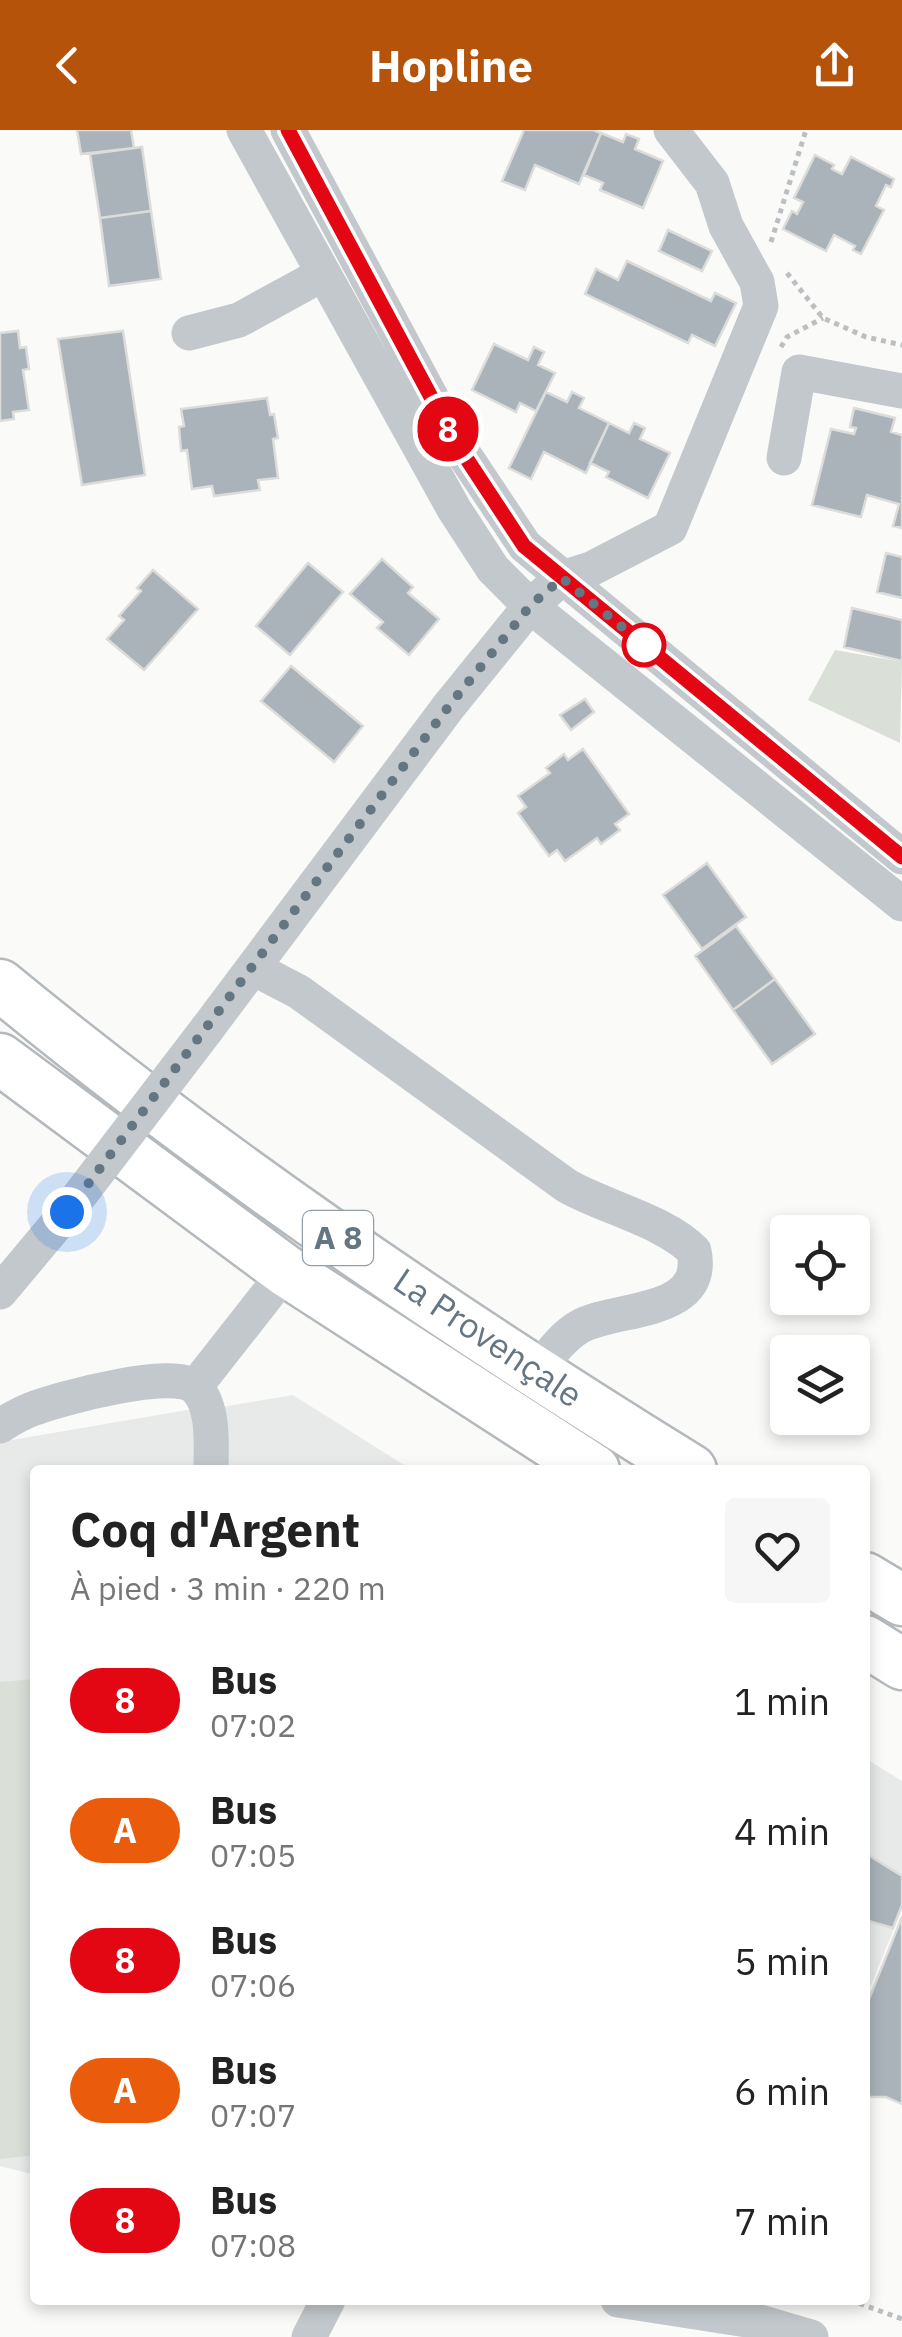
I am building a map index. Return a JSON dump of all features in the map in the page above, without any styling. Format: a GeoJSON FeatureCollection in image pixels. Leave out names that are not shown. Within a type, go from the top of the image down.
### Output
{"type":"FeatureCollection","features":[{"type":"Feature","properties":{"kind":"highway","name":"La Provençale"},"geometry":{"type":"LineString","coordinates":[[0,985],[311,1219],[536,1372],[686,1465]]}},
{"type":"Feature","properties":{"kind":"highway","name":"La Provençale"},"geometry":{"type":"LineString","coordinates":[[0,1058],[286,1271],[586,1465]]}},
{"type":"Feature","properties":{"kind":"highway"},"geometry":{"type":"LineString","coordinates":[[870,1570],[902,1588]]}},
{"type":"Feature","properties":{"kind":"highway"},"geometry":{"type":"LineString","coordinates":[[870,1581],[902,1600]]}},
{"type":"Feature","properties":{"kind":"highway"},"geometry":{"type":"LineString","coordinates":[[870,1643],[902,1664]]}},
{"type":"Feature","properties":{"kind":"street"},"geometry":{"type":"LineString","coordinates":[[244,130],[480,551],[530,606],[902,904]]}},
{"type":"Feature","properties":{"kind":"street"},"geometry":{"type":"LineString","coordinates":[[288,130],[453,438],[524,546],[902,857]]}},
{"type":"Feature","properties":{"kind":"street"},"geometry":{"type":"LineString","coordinates":[[0,1292],[67,1212],[449,706],[530,606],[562,578],[591,569],[670,528],[761,306],[757,282],[726,226],[712,183],[671,130]]}},
{"type":"Feature","properties":{"kind":"street"},"geometry":{"type":"LineString","coordinates":[[189,334],[239,320],[323,274]]}},
{"type":"Feature","properties":{"kind":"street"},"geometry":{"type":"LineString","coordinates":[[784,458],[799,372],[902,391]]}},
{"type":"Feature","properties":{"kind":"street"},"geometry":{"type":"LineString","coordinates":[[253,968],[299,992],[567,1186],[669,1232],[694,1251],[696,1270],[684,1293],[672,1301],[616,1314],[579,1328],[563,1339],[536,1372]]}},
{"type":"Feature","properties":{"kind":"street"},"geometry":{"type":"LineString","coordinates":[[194,1387],[286,1271]]}},
{"type":"Feature","properties":{"kind":"street"},"geometry":{"type":"LineString","coordinates":[[0,1426],[34,1408],[148,1381],[176,1379],[194,1387],[205,1406],[212,1465]]}},
{"type":"Feature","properties":{"kind":"street"},"geometry":{"type":"LineString","coordinates":[[310,2337],[326,2305]]}},
{"type":"Feature","properties":{"kind":"street"},"geometry":{"type":"LineString","coordinates":[[684,2305],[737,2309],[811,2337]]}},
{"type":"Feature","properties":{"kind":"path"},"geometry":{"type":"LineString","coordinates":[[759,231],[769,248],[806,130]]}},
{"type":"Feature","properties":{"kind":"path"},"geometry":{"type":"LineString","coordinates":[[778,261],[823,318],[866,337],[902,345]]}},
{"type":"Feature","properties":{"kind":"path"},"geometry":{"type":"LineString","coordinates":[[864,2305],[902,2319]]}},
{"type":"Feature","properties":{"kind":"shaded area"},"geometry":{"type":"Polygon","coordinates":[[[835,650],[902,662],[900,743],[808,700],[835,650]]]}},
{"type":"Feature","properties":{"kind":"shaded area"},"geometry":{"type":"Polygon","coordinates":[[[293,1395],[404,1465],[224,1465],[216,1408],[293,1395]]]}},
{"type":"Feature","properties":{"kind":"shaded area"},"geometry":{"type":"Polygon","coordinates":[[[199,1408],[205,1465],[30,1465],[30,2174],[0,2166],[0,1442],[199,1408]]]}},
{"type":"Feature","properties":{"kind":"shaded area"},"geometry":{"type":"Polygon","coordinates":[[[30,1679],[30,2156],[0,2159],[0,1682],[30,1679]]]}},
{"type":"Feature","properties":{"kind":"shaded area"},"geometry":{"type":"Polygon","coordinates":[[[870,1761],[902,1781],[902,1909],[870,1988],[870,1761]]]}},
{"type":"Feature","properties":{"kind":"building"},"geometry":{"type":"Polygon","coordinates":[[[77,130],[131,130],[134,148],[81,154],[77,130]]]}},
{"type":"Feature","properties":{"kind":"building"},"geometry":{"type":"Polygon","coordinates":[[[524,130],[601,133],[579,184],[535,165],[525,190],[502,181],[524,130]]]}},
{"type":"Feature","properties":{"kind":"building"},"geometry":{"type":"Polygon","coordinates":[[[601,133],[623,142],[626,134],[639,139],[635,149],[663,161],[643,208],[600,190],[603,183],[584,175],[601,133]]]}},
{"type":"Feature","properties":{"kind":"building"},"geometry":{"type":"Polygon","coordinates":[[[142,147],[151,211],[100,218],[90,154],[142,147]]]}},
{"type":"Feature","properties":{"kind":"building"},"geometry":{"type":"Polygon","coordinates":[[[815,155],[842,174],[851,157],[894,179],[891,187],[886,185],[876,206],[884,210],[861,254],[853,250],[855,246],[834,235],[826,251],[783,229],[792,211],[797,214],[803,202],[794,198],[815,155]]]}},
{"type":"Feature","properties":{"kind":"building"},"geometry":{"type":"Polygon","coordinates":[[[151,211],[161,279],[109,286],[100,218],[151,211]]]}},
{"type":"Feature","properties":{"kind":"building"},"geometry":{"type":"Polygon","coordinates":[[[668,230],[712,251],[702,271],[659,251],[668,230]]]}},
{"type":"Feature","properties":{"kind":"building"},"geometry":{"type":"Polygon","coordinates":[[[627,261],[711,301],[715,293],[736,303],[715,346],[692,335],[688,343],[585,294],[596,269],[618,280],[627,261]]]}},
{"type":"Feature","properties":{"kind":"building"},"geometry":{"type":"Polygon","coordinates":[[[18,331],[20,348],[26,347],[29,369],[23,370],[29,410],[13,412],[14,419],[0,421],[0,333],[18,331]]]}},
{"type":"Feature","properties":{"kind":"building"},"geometry":{"type":"Polygon","coordinates":[[[123,331],[145,475],[82,485],[58,339],[123,331]]]}},
{"type":"Feature","properties":{"kind":"building"},"geometry":{"type":"Polygon","coordinates":[[[494,344],[528,360],[534,347],[544,352],[538,365],[555,373],[536,411],[520,403],[516,412],[472,390],[494,344]]]}},
{"type":"Feature","properties":{"kind":"building"},"geometry":{"type":"Polygon","coordinates":[[[546,392],[567,402],[572,392],[584,398],[579,408],[609,423],[586,473],[544,452],[531,479],[509,468],[546,392]]]}},
{"type":"Feature","properties":{"kind":"building"},"geometry":{"type":"Polygon","coordinates":[[[267,398],[278,438],[273,439],[278,478],[258,480],[260,490],[214,496],[212,486],[192,489],[187,450],[181,451],[181,409],[267,398]]]}},
{"type":"Feature","properties":{"kind":"building"},"geometry":{"type":"Polygon","coordinates":[[[854,408],[895,418],[891,432],[902,435],[902,528],[893,526],[899,504],[867,495],[861,517],[812,505],[831,429],[854,434],[856,428],[850,427],[854,408]]]}},
{"type":"Feature","properties":{"kind":"building"},"geometry":{"type":"Polygon","coordinates":[[[609,423],[629,433],[634,423],[645,428],[640,439],[670,453],[648,498],[606,477],[609,472],[590,463],[609,423]]]}},
{"type":"Feature","properties":{"kind":"building"},"geometry":{"type":"Polygon","coordinates":[[[886,553],[902,557],[902,598],[877,592],[886,553]]]}},
{"type":"Feature","properties":{"kind":"building"},"geometry":{"type":"Polygon","coordinates":[[[382,559],[413,587],[408,593],[439,619],[409,655],[377,628],[383,622],[350,594],[382,559]]]}},
{"type":"Feature","properties":{"kind":"building"},"geometry":{"type":"Polygon","coordinates":[[[308,563],[343,592],[290,655],[256,626],[308,563]]]}},
{"type":"Feature","properties":{"kind":"building"},"geometry":{"type":"Polygon","coordinates":[[[153,570],[198,609],[144,670],[107,639],[124,620],[119,616],[153,570]]]}},
{"type":"Feature","properties":{"kind":"building"},"geometry":{"type":"Polygon","coordinates":[[[852,608],[902,620],[902,661],[844,647],[852,608]]]}},
{"type":"Feature","properties":{"kind":"building"},"geometry":{"type":"Polygon","coordinates":[[[291,666],[363,726],[334,762],[261,701],[291,666]]]}},
{"type":"Feature","properties":{"kind":"building"},"geometry":{"type":"Polygon","coordinates":[[[585,699],[594,712],[571,730],[560,715],[585,699]]]}},
{"type":"Feature","properties":{"kind":"building"},"geometry":{"type":"Polygon","coordinates":[[[583,749],[629,814],[615,824],[620,830],[601,844],[597,838],[565,861],[557,850],[549,856],[518,813],[526,807],[518,796],[550,773],[546,768],[564,754],[568,760],[583,749]]]}},
{"type":"Feature","properties":{"kind":"building"},"geometry":{"type":"Polygon","coordinates":[[[707,863],[746,917],[702,949],[663,895],[707,863]]]}},
{"type":"Feature","properties":{"kind":"building"},"geometry":{"type":"Polygon","coordinates":[[[736,926],[775,979],[733,1010],[695,956],[736,926]]]}},
{"type":"Feature","properties":{"kind":"building"},"geometry":{"type":"Polygon","coordinates":[[[775,979],[815,1034],[772,1064],[733,1010],[775,979]]]}},
{"type":"Feature","properties":{"kind":"building"},"geometry":{"type":"Polygon","coordinates":[[[870,1856],[902,1876],[902,1905],[893,1928],[870,1921],[870,1856]]]}},
{"type":"Feature","properties":{"kind":"building"},"geometry":{"type":"Polygon","coordinates":[[[902,1917],[902,2104],[886,2097],[870,2097],[870,1997],[902,1917]]]}},
{"type":"Feature","properties":{"kind":"bus line","name":"8"},"geometry":{"type":"LineString","coordinates":[[288,130],[453,438],[524,546],[902,857]]}},
{"type":"Feature","properties":{"kind":"route"},"geometry":{"type":"LineString","coordinates":[[67,1212],[449,706],[530,606],[562,578],[644,645]]}}]}
